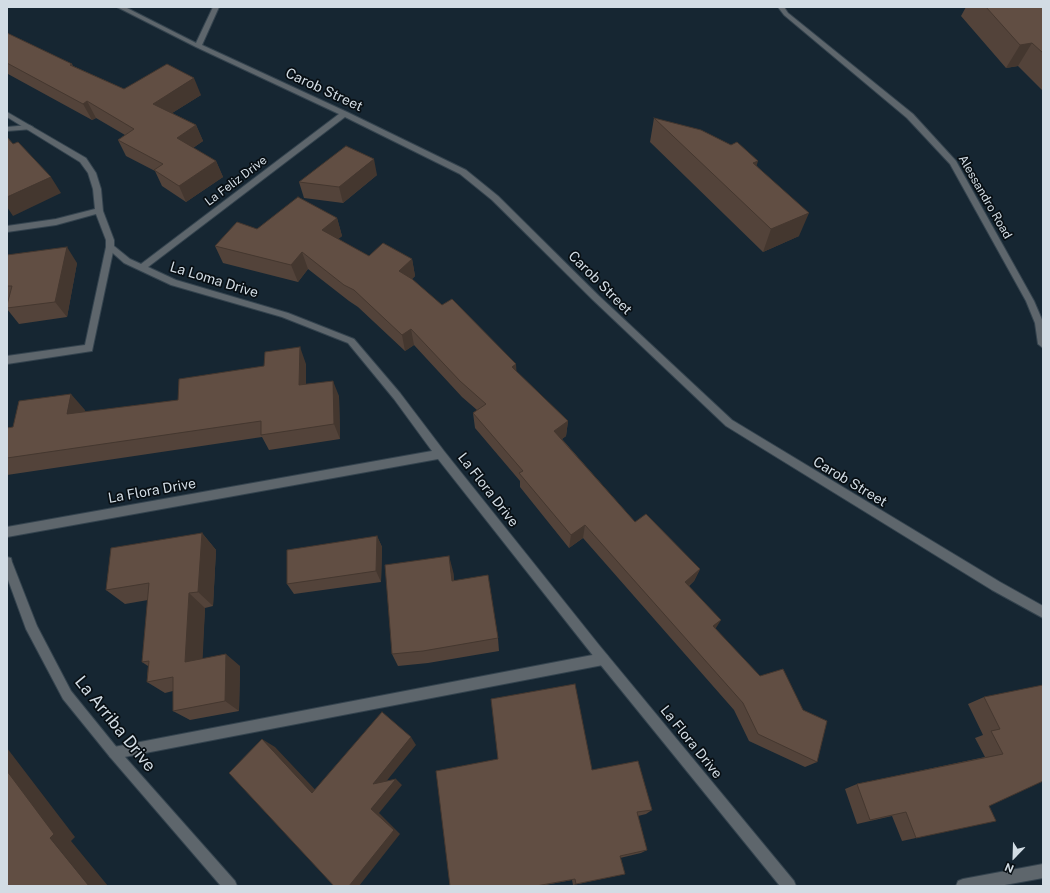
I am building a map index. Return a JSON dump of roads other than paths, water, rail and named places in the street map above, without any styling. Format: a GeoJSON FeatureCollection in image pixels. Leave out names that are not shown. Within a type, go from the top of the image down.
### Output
{"type":"FeatureCollection","features":[{"type":"Feature","properties":{"kind":"street","name":"Carob Street"},"geometry":{"type":"LineString","coordinates":[[120,7],[198,46],[344,114],[463,172],[500,203],[596,298],[729,423],[996,586],[1043,612]]}},
{"type":"Feature","properties":{"kind":"street"},"geometry":{"type":"LineString","coordinates":[[198,46],[216,7]]}},
{"type":"Feature","properties":{"kind":"street","name":"Alessandro Road"},"geometry":{"type":"LineString","coordinates":[[781,7],[786,14],[910,116],[954,163],[1030,301],[1040,323],[1043,344]]}},
{"type":"Feature","properties":{"kind":"street"},"geometry":{"type":"LineString","coordinates":[[7,114],[83,160],[92,173],[98,189],[99,211],[110,240],[110,247],[90,348],[7,360]]}},
{"type":"Feature","properties":{"kind":"street","name":"La Feliz Drive"},"geometry":{"type":"LineString","coordinates":[[142,268],[344,114]]}},
{"type":"Feature","properties":{"kind":"street"},"geometry":{"type":"LineString","coordinates":[[7,129],[29,127]]}},
{"type":"Feature","properties":{"kind":"street"},"geometry":{"type":"LineString","coordinates":[[7,229],[56,222],[99,211]]}},
{"type":"Feature","properties":{"kind":"street","name":"La Loma Drive"},"geometry":{"type":"LineString","coordinates":[[110,247],[127,261],[174,283],[220,294],[285,315],[351,342],[397,396],[440,454]]}},
{"type":"Feature","properties":{"kind":"street","name":"La Flora Drive"},"geometry":{"type":"LineString","coordinates":[[7,532],[440,454],[603,659],[789,886]]}},
{"type":"Feature","properties":{"kind":"street","name":"La Arriba Drive"},"geometry":{"type":"LineString","coordinates":[[7,562],[32,629],[66,695],[114,753],[230,886]]}},
{"type":"Feature","properties":{"kind":"street"},"geometry":{"type":"LineString","coordinates":[[114,753],[603,659]]}},
{"type":"Feature","properties":{"kind":"street"},"geometry":{"type":"LineString","coordinates":[[963,886],[1043,871]]}}]}
